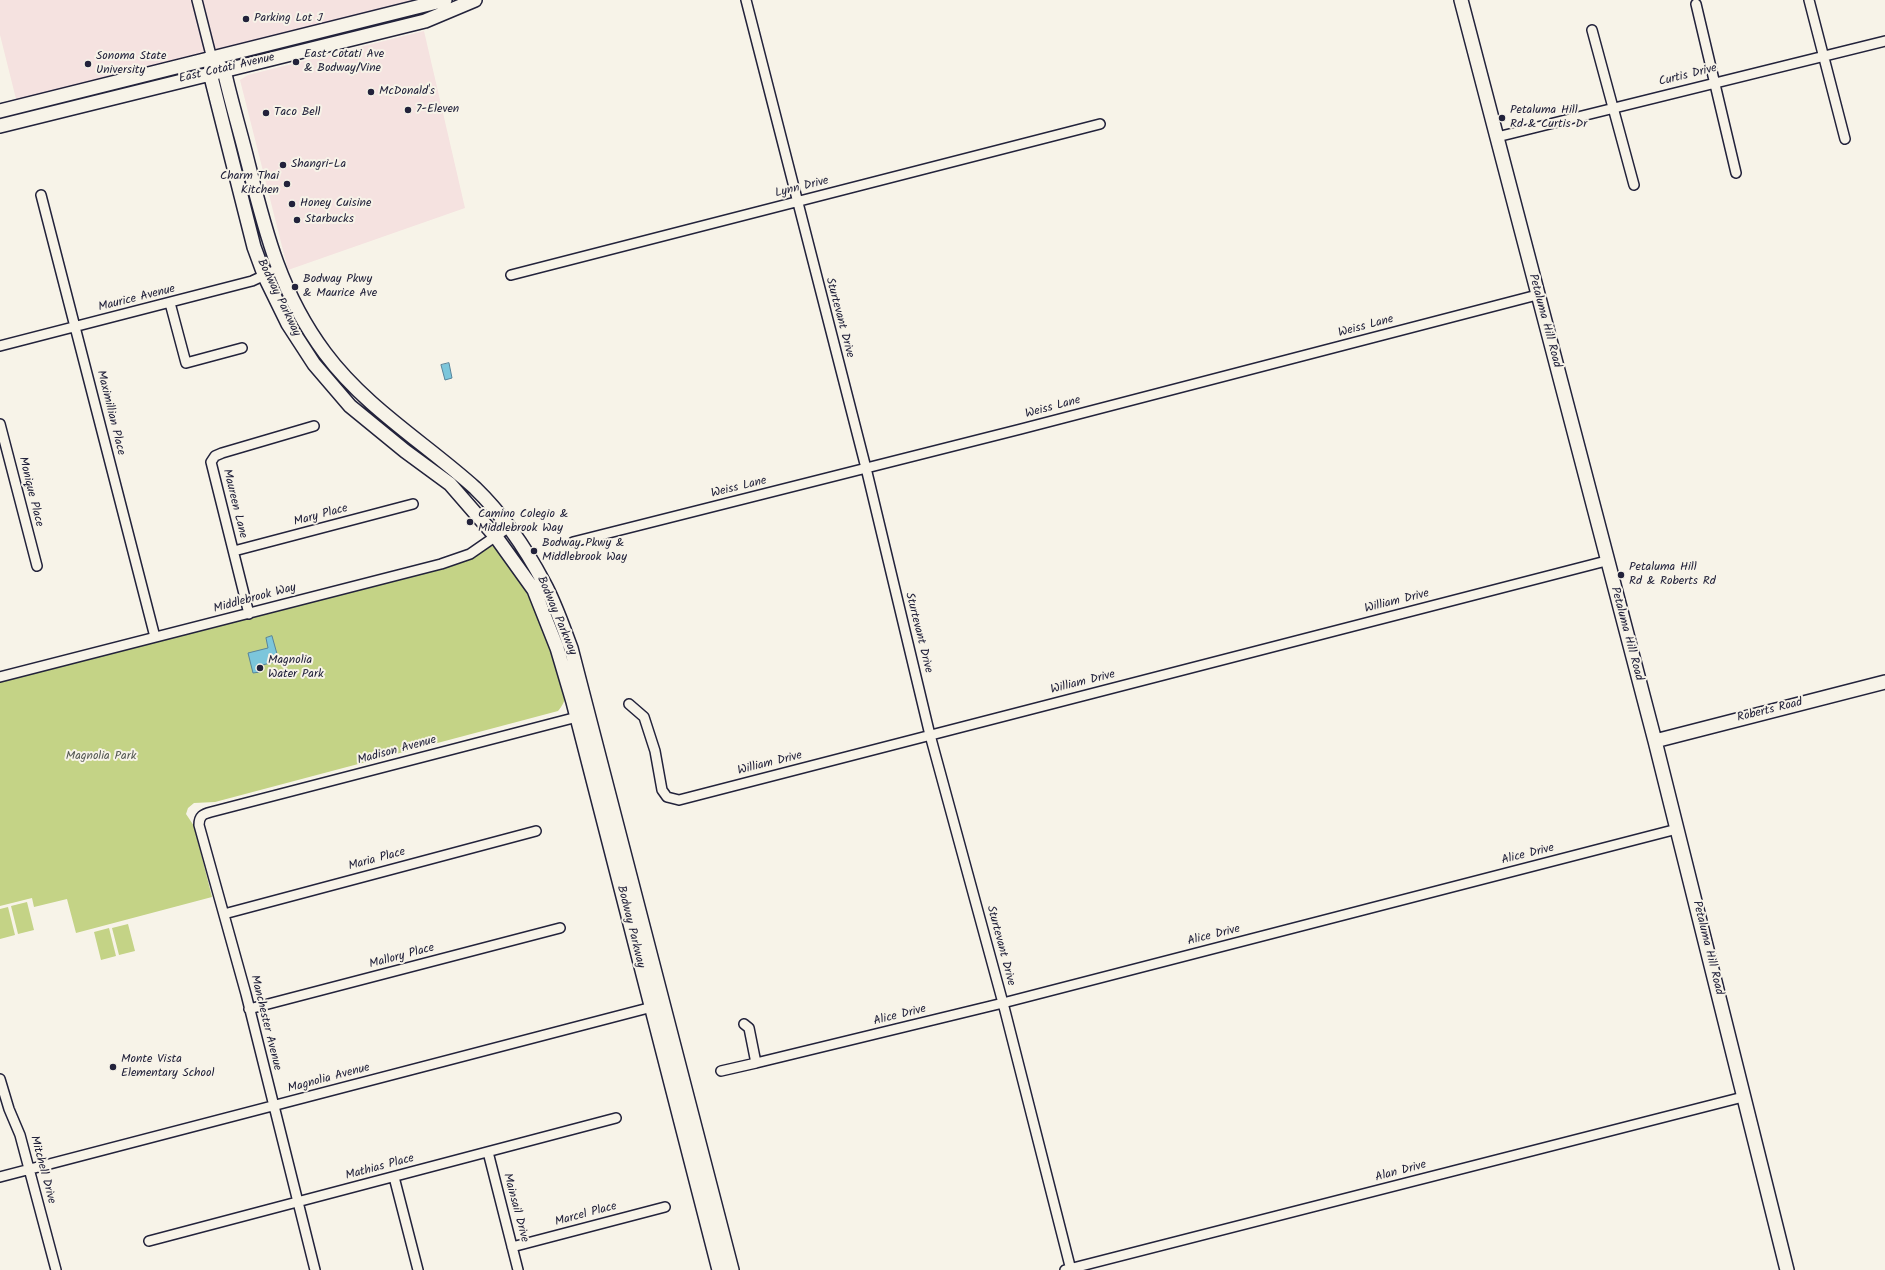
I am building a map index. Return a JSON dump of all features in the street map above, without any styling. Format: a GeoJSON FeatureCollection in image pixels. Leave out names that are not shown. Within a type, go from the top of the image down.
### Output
{"type":"FeatureCollection","features":[{"type":"Feature","properties":{"kind":"street"},"geometry":{"type":"LineString","coordinates":[[197,0],[212,59],[224,70]]}},
{"type":"Feature","properties":{"kind":"street","name":"East Cotati Avenue"},"geometry":{"type":"LineString","coordinates":[[0,111],[212,59],[418,5],[445,0]]}},
{"type":"Feature","properties":{"kind":"street","name":"East Cotati Avenue"},"geometry":{"type":"LineString","coordinates":[[0,126],[424,21],[475,0]]}},
{"type":"Feature","properties":{"kind":"street","name":"Sturtevant Drive"},"geometry":{"type":"LineString","coordinates":[[746,0],[866,468],[930,734],[1003,1003],[1069,1270]]}},
{"type":"Feature","properties":{"kind":"street","name":"Petaluma Hill Road"},"geometry":{"type":"LineString","coordinates":[[1461,0],[1606,561],[1655,741],[1787,1270]]}},
{"type":"Feature","properties":{"kind":"street"},"geometry":{"type":"LineString","coordinates":[[1809,0],[1845,139]]}},
{"type":"Feature","properties":{"kind":"street"},"geometry":{"type":"LineString","coordinates":[[1696,4],[1736,173]]}},
{"type":"Feature","properties":{"kind":"street"},"geometry":{"type":"LineString","coordinates":[[1592,30],[1634,185]]}},
{"type":"Feature","properties":{"kind":"street","name":"Curtis Drive"},"geometry":{"type":"LineString","coordinates":[[1497,137],[1613,107],[1885,41]]}},
{"type":"Feature","properties":{"kind":"street","name":"Bodway Parkway"},"geometry":{"type":"LineString","coordinates":[[212,59],[210,73],[254,247],[265,277],[288,324],[310,358],[350,406],[404,451],[450,484],[496,538],[534,590],[583,716]]}},
{"type":"Feature","properties":{"kind":"street","name":"Bodway Parkway"},"geometry":{"type":"LineString","coordinates":[[224,70],[262,221],[278,270],[304,322],[325,354],[348,381],[382,414],[475,489],[509,527],[545,585],[571,648],[583,716],[657,1006],[719,1270]]}},
{"type":"Feature","properties":{"kind":"street","name":"Lynn Drive"},"geometry":{"type":"LineString","coordinates":[[511,276],[1100,124]]}},
{"type":"Feature","properties":{"kind":"street","name":"Maximillian Place"},"geometry":{"type":"LineString","coordinates":[[41,194],[155,638]]}},
{"type":"Feature","properties":{"kind":"street","name":"Maurice Avenue"},"geometry":{"type":"LineString","coordinates":[[0,346],[170,303],[265,277],[278,270]]}},
{"type":"Feature","properties":{"kind":"street","name":"Weiss Lane"},"geometry":{"type":"LineString","coordinates":[[573,542],[1537,295]]}},
{"type":"Feature","properties":{"kind":"street"},"geometry":{"type":"LineString","coordinates":[[170,303],[186,363],[242,348]]}},
{"type":"Feature","properties":{"kind":"street","name":"Monique Place"},"geometry":{"type":"LineString","coordinates":[[0,424],[37,566]]}},
{"type":"Feature","properties":{"kind":"street","name":"Maureen Lane"},"geometry":{"type":"LineString","coordinates":[[249,614],[211,462],[215,456],[222,453],[314,426]]}},
{"type":"Feature","properties":{"kind":"street","name":"Mary Place"},"geometry":{"type":"LineString","coordinates":[[234,551],[413,504]]}},
{"type":"Feature","properties":{"kind":"street","name":"Middlebrook Way"},"geometry":{"type":"LineString","coordinates":[[0,677],[441,564],[470,554],[496,538],[509,527]]}},
{"type":"Feature","properties":{"kind":"street","name":"William Drive"},"geometry":{"type":"LineString","coordinates":[[629,704],[644,717],[655,751],[662,790],[667,797],[679,800],[930,734],[1606,561]]}},
{"type":"Feature","properties":{"kind":"street","name":"Roberts Road"},"geometry":{"type":"LineString","coordinates":[[1655,741],[1885,682]]}},
{"type":"Feature","properties":{"kind":"street","name":"Madison Avenue"},"geometry":{"type":"LineString","coordinates":[[211,812],[583,716]]}},
{"type":"Feature","properties":{"kind":"street","name":"Manchester Avenue"},"geometry":{"type":"LineString","coordinates":[[211,812],[204,814],[199,819],[199,825],[249,1009],[316,1270]]}},
{"type":"Feature","properties":{"kind":"street","name":"Alice Drive"},"geometry":{"type":"LineString","coordinates":[[720,1071],[1003,1003],[1677,829]]}},
{"type":"Feature","properties":{"kind":"street","name":"Maria Place"},"geometry":{"type":"LineString","coordinates":[[224,914],[536,831]]}},
{"type":"Feature","properties":{"kind":"street","name":"Mallory Place"},"geometry":{"type":"LineString","coordinates":[[249,1009],[560,928]]}},
{"type":"Feature","properties":{"kind":"street","name":"Bodway Parkway"},"geometry":{"type":"LineString","coordinates":[[657,1006],[732,1270]]}},
{"type":"Feature","properties":{"kind":"street","name":"Magnolia Avenue"},"geometry":{"type":"LineString","coordinates":[[0,1177],[657,1006]]}},
{"type":"Feature","properties":{"kind":"street"},"geometry":{"type":"LineString","coordinates":[[744,1024],[749,1028],[756,1063]]}},
{"type":"Feature","properties":{"kind":"street","name":"Mitchell Drive"},"geometry":{"type":"LineString","coordinates":[[0,1078],[29,1169],[56,1270]]}},
{"type":"Feature","properties":{"kind":"street","name":"Alan Drive"},"geometry":{"type":"LineString","coordinates":[[1069,1270],[1743,1097]]}},
{"type":"Feature","properties":{"kind":"street","name":"Mathias Place"},"geometry":{"type":"LineString","coordinates":[[149,1241],[616,1118]]}},
{"type":"Feature","properties":{"kind":"street","name":"Mainsail Drive"},"geometry":{"type":"LineString","coordinates":[[488,1152],[518,1270]]}},
{"type":"Feature","properties":{"kind":"street"},"geometry":{"type":"LineString","coordinates":[[394,1177],[418,1270]]}},
{"type":"Feature","properties":{"kind":"street","name":"Marcel Place"},"geometry":{"type":"LineString","coordinates":[[512,1247],[665,1207]]}},
{"type":"Feature","properties":{"kind":"shaded area","name":"Sonoma State University"},"geometry":{"type":"Polygon","coordinates":[[[0,0],[418,0],[17,103],[0,35],[0,0]]]}},
{"type":"Feature","properties":{"kind":"shaded area"},"geometry":{"type":"Polygon","coordinates":[[[424,31],[465,208],[288,270],[240,80],[248,75],[424,31]]]}},
{"type":"Feature","properties":{"kind":"green space","name":"Magnolia Park"},"geometry":{"type":"Polygon","coordinates":[[[494,546],[501,551],[509,561],[529,598],[550,644],[564,683],[564,700],[558,711],[215,802],[194,803],[188,808],[186,814],[194,826],[212,897],[76,933],[67,899],[34,907],[32,898],[0,906],[0,679],[453,563],[484,547],[494,546]]]}},
{"type":"Feature","properties":{"kind":"green space"},"geometry":{"type":"Polygon","coordinates":[[[27,902],[34,930],[18,934],[11,906],[27,902]]]}},
{"type":"Feature","properties":{"kind":"green space"},"geometry":{"type":"Polygon","coordinates":[[[8,907],[15,935],[0,939],[0,909],[8,907]]]}},
{"type":"Feature","properties":{"kind":"green space"},"geometry":{"type":"Polygon","coordinates":[[[128,924],[135,951],[119,955],[112,928],[128,924]]]}},
{"type":"Feature","properties":{"kind":"green space"},"geometry":{"type":"Polygon","coordinates":[[[109,928],[116,956],[101,960],[94,932],[109,928]]]}},
{"type":"Feature","properties":{"kind":"water"},"geometry":{"type":"Polygon","coordinates":[[[449,363],[452,378],[445,380],[441,365],[449,363]]]}},
{"type":"Feature","properties":{"kind":"water"},"geometry":{"type":"Polygon","coordinates":[[[272,636],[279,661],[258,666],[260,672],[253,673],[248,653],[268,648],[266,638],[272,636]]]}},
{"type":"Feature","properties":{"kind":"place","name":"Parking Lot J"},"geometry":{"type":"Point","coordinates":[246,19]}},
{"type":"Feature","properties":{"kind":"place","name":"East Cotati Ave & Bodway/Vine"},"geometry":{"type":"Point","coordinates":[296,62]}},
{"type":"Feature","properties":{"kind":"place","name":"Sonoma State University"},"geometry":{"type":"Point","coordinates":[88,64]}},
{"type":"Feature","properties":{"kind":"place","name":"McDonald's"},"geometry":{"type":"Point","coordinates":[371,92]}},
{"type":"Feature","properties":{"kind":"place","name":"7-Eleven"},"geometry":{"type":"Point","coordinates":[408,110]}},
{"type":"Feature","properties":{"kind":"place","name":"Taco Bell"},"geometry":{"type":"Point","coordinates":[266,113]}},
{"type":"Feature","properties":{"kind":"place","name":"Petaluma Hill Rd & Curtis Dr"},"geometry":{"type":"Point","coordinates":[1502,118]}},
{"type":"Feature","properties":{"kind":"place","name":"Shangri-La"},"geometry":{"type":"Point","coordinates":[283,165]}},
{"type":"Feature","properties":{"kind":"place","name":"Charm Thai Kitchen"},"geometry":{"type":"Point","coordinates":[287,184]}},
{"type":"Feature","properties":{"kind":"place","name":"Honey Cuisine"},"geometry":{"type":"Point","coordinates":[292,204]}},
{"type":"Feature","properties":{"kind":"place","name":"Starbucks"},"geometry":{"type":"Point","coordinates":[297,220]}},
{"type":"Feature","properties":{"kind":"place","name":"Bodway Pkwy & Maurice Ave"},"geometry":{"type":"Point","coordinates":[295,287]}},
{"type":"Feature","properties":{"kind":"place","name":"Camino Colegio & Middlebrook Way"},"geometry":{"type":"Point","coordinates":[470,522]}},
{"type":"Feature","properties":{"kind":"place","name":"Bodway Pkwy & Middlebrook Way"},"geometry":{"type":"Point","coordinates":[534,551]}},
{"type":"Feature","properties":{"kind":"place","name":"Petaluma Hill Rd & Roberts Rd"},"geometry":{"type":"Point","coordinates":[1621,575]}},
{"type":"Feature","properties":{"kind":"place","name":"Magnolia Water Park"},"geometry":{"type":"Point","coordinates":[260,668]}},
{"type":"Feature","properties":{"kind":"place","name":"Monte Vista Elementary School"},"geometry":{"type":"Point","coordinates":[113,1067]}}]}
